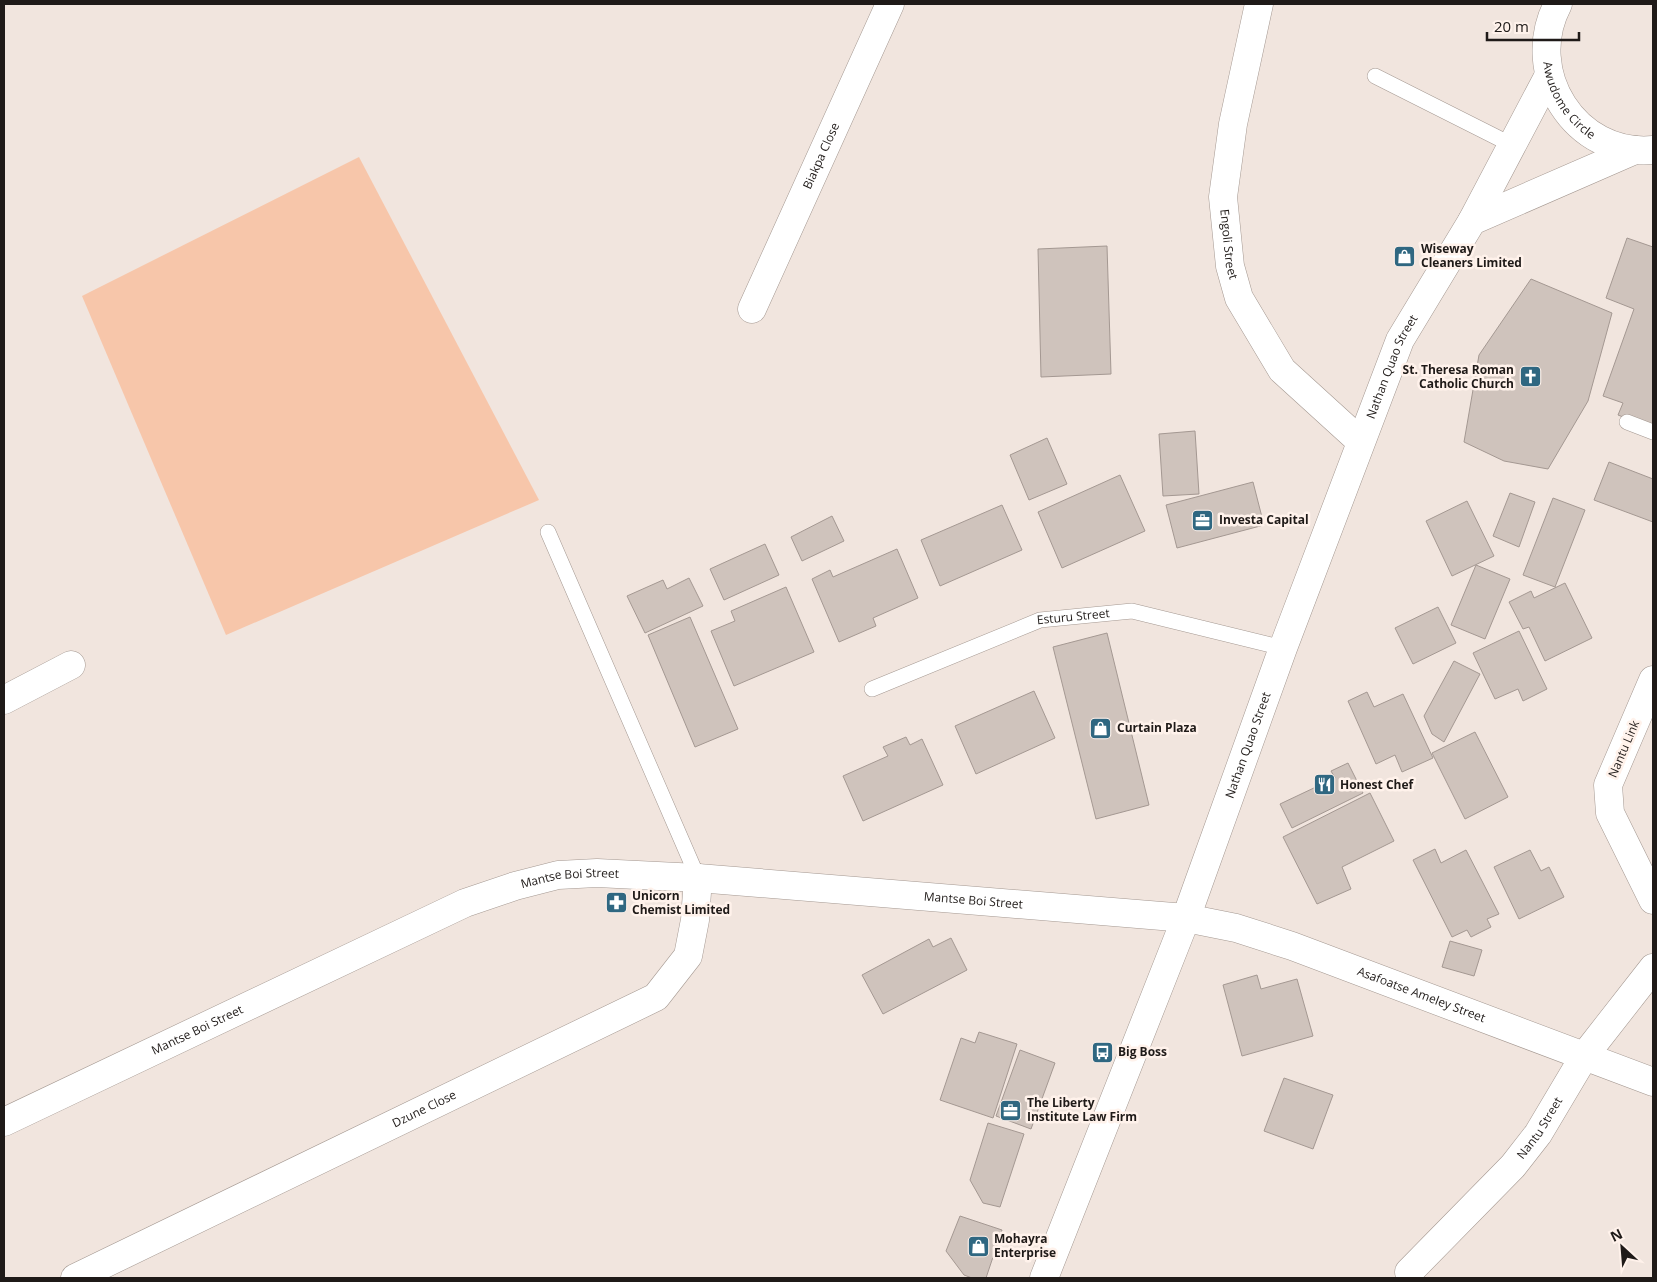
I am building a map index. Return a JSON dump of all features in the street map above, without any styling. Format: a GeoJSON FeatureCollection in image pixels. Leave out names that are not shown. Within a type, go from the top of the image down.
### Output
{"type":"FeatureCollection","features":[{"type":"Feature","properties":{"kind":"street","name":"Biakpa Close"},"geometry":{"type":"LineString","coordinates":[[752,309],[890,4]]}},
{"type":"Feature","properties":{"kind":"street","name":"Engoli Street"},"geometry":{"type":"LineString","coordinates":[[1259,4],[1233,124],[1223,198],[1230,266],[1239,298],[1282,370],[1360,441]]}},
{"type":"Feature","properties":{"kind":"street"},"geometry":{"type":"LineString","coordinates":[[1537,4],[1548,35]]}},
{"type":"Feature","properties":{"kind":"street","name":"Awudome Circle"},"geometry":{"type":"LineString","coordinates":[[1558,4],[1548,35],[1546,55],[1549,75],[1560,103],[1580,126],[1606,142],[1644,150]]}},
{"type":"Feature","properties":{"kind":"street","name":"Nathan Quao Street"},"geometry":{"type":"LineString","coordinates":[[1044,1278],[1186,918],[1283,648],[1360,441],[1400,340],[1472,221],[1549,75]]}},
{"type":"Feature","properties":{"kind":"street"},"geometry":{"type":"LineString","coordinates":[[1472,221],[1644,150]]}},
{"type":"Feature","properties":{"kind":"street"},"geometry":{"type":"LineString","coordinates":[[4,700],[71,665]]}},
{"type":"Feature","properties":{"kind":"street","name":"Nantu Link"},"geometry":{"type":"LineString","coordinates":[[1653,680],[1608,785],[1610,813],[1653,900]]}},
{"type":"Feature","properties":{"kind":"street","name":"Mantse Boi Street"},"geometry":{"type":"LineString","coordinates":[[4,1122],[464,902],[558,875],[596,873],[698,878],[1186,918]]}},
{"type":"Feature","properties":{"kind":"street","name":"Dzune Close"},"geometry":{"type":"LineString","coordinates":[[75,1278],[656,998],[688,956],[695,920],[698,878]]}},
{"type":"Feature","properties":{"kind":"street","name":"Asafoatse Ameley Street"},"geometry":{"type":"LineString","coordinates":[[1186,918],[1236,928],[1292,946],[1653,1082]]}},
{"type":"Feature","properties":{"kind":"street","name":"Nantu Street"},"geometry":{"type":"LineString","coordinates":[[1409,1272],[1513,1166],[1538,1134],[1585,1055],[1653,968]]}},
{"type":"Feature","properties":{"kind":"lane"},"geometry":{"type":"LineString","coordinates":[[1375,76],[1512,145]]}},
{"type":"Feature","properties":{"kind":"lane"},"geometry":{"type":"LineString","coordinates":[[1627,422],[1653,432]]}},
{"type":"Feature","properties":{"kind":"lane"},"geometry":{"type":"LineString","coordinates":[[548,532],[698,878]]}},
{"type":"Feature","properties":{"kind":"lane","name":"Esturu Street"},"geometry":{"type":"LineString","coordinates":[[872,689],[1040,620],[1058,618],[1132,611],[1283,648]]}},
{"type":"Feature","properties":{"kind":"shaded area"},"geometry":{"type":"Polygon","coordinates":[[[359,157],[539,500],[226,635],[82,296],[359,157]]]}},
{"type":"Feature","properties":{"kind":"building"},"geometry":{"type":"Polygon","coordinates":[[[1627,238],[1653,247],[1653,429],[1618,415],[1623,403],[1603,396],[1634,309],[1606,298],[1627,238]]]}},
{"type":"Feature","properties":{"kind":"building"},"geometry":{"type":"Polygon","coordinates":[[[1107,246],[1111,374],[1041,377],[1038,249],[1107,246]]]}},
{"type":"Feature","properties":{"kind":"building"},"geometry":{"type":"Polygon","coordinates":[[[1531,279],[1612,313],[1588,401],[1548,469],[1504,461],[1464,442],[1479,355],[1531,279]]]}},
{"type":"Feature","properties":{"kind":"building"},"geometry":{"type":"Polygon","coordinates":[[[1195,431],[1199,494],[1163,496],[1159,434],[1195,431]]]}},
{"type":"Feature","properties":{"kind":"building"},"geometry":{"type":"Polygon","coordinates":[[[1047,438],[1067,484],[1029,500],[1010,455],[1047,438]]]}},
{"type":"Feature","properties":{"kind":"building"},"geometry":{"type":"Polygon","coordinates":[[[1609,462],[1653,479],[1653,522],[1594,500],[1609,462]]]}},
{"type":"Feature","properties":{"kind":"building"},"geometry":{"type":"Polygon","coordinates":[[[1120,475],[1145,531],[1062,568],[1038,512],[1120,475]]]}},
{"type":"Feature","properties":{"kind":"building"},"geometry":{"type":"Polygon","coordinates":[[[1253,482],[1264,525],[1177,548],[1166,505],[1253,482]]]}},
{"type":"Feature","properties":{"kind":"building"},"geometry":{"type":"Polygon","coordinates":[[[1510,493],[1535,502],[1519,547],[1493,536],[1510,493]]]}},
{"type":"Feature","properties":{"kind":"building"},"geometry":{"type":"Polygon","coordinates":[[[1553,498],[1585,510],[1555,587],[1523,575],[1553,498]]]}},
{"type":"Feature","properties":{"kind":"building"},"geometry":{"type":"Polygon","coordinates":[[[1467,501],[1494,556],[1452,576],[1426,521],[1467,501]]]}},
{"type":"Feature","properties":{"kind":"building"},"geometry":{"type":"Polygon","coordinates":[[[1002,505],[1022,550],[940,586],[921,540],[1002,505]]]}},
{"type":"Feature","properties":{"kind":"building"},"geometry":{"type":"Polygon","coordinates":[[[832,516],[844,541],[802,561],[791,537],[832,516]]]}},
{"type":"Feature","properties":{"kind":"building"},"geometry":{"type":"Polygon","coordinates":[[[765,544],[779,575],[724,600],[710,569],[765,544]]]}},
{"type":"Feature","properties":{"kind":"building"},"geometry":{"type":"Polygon","coordinates":[[[897,549],[918,598],[873,618],[876,626],[839,642],[812,579],[830,570],[833,577],[897,549]]]}},
{"type":"Feature","properties":{"kind":"building"},"geometry":{"type":"Polygon","coordinates":[[[1476,565],[1510,579],[1485,639],[1451,625],[1476,565]]]}},
{"type":"Feature","properties":{"kind":"building"},"geometry":{"type":"Polygon","coordinates":[[[689,578],[703,606],[645,633],[627,596],[663,580],[667,589],[689,578]]]}},
{"type":"Feature","properties":{"kind":"building"},"geometry":{"type":"Polygon","coordinates":[[[1565,583],[1592,638],[1545,661],[1529,627],[1523,629],[1509,602],[1531,591],[1534,598],[1565,583]]]}},
{"type":"Feature","properties":{"kind":"building"},"geometry":{"type":"Polygon","coordinates":[[[786,587],[814,652],[734,686],[711,631],[735,621],[731,611],[786,587]]]}},
{"type":"Feature","properties":{"kind":"building"},"geometry":{"type":"Polygon","coordinates":[[[1438,607],[1456,643],[1413,664],[1395,628],[1438,607]]]}},
{"type":"Feature","properties":{"kind":"building"},"geometry":{"type":"Polygon","coordinates":[[[690,617],[738,729],[695,747],[648,635],[690,617]]]}},
{"type":"Feature","properties":{"kind":"building"},"geometry":{"type":"Polygon","coordinates":[[[1519,631],[1547,689],[1523,701],[1518,689],[1495,699],[1473,653],[1519,631]]]}},
{"type":"Feature","properties":{"kind":"building"},"geometry":{"type":"Polygon","coordinates":[[[1107,633],[1149,805],[1096,819],[1053,647],[1107,633]]]}},
{"type":"Feature","properties":{"kind":"building"},"geometry":{"type":"Polygon","coordinates":[[[1454,661],[1480,674],[1444,742],[1432,734],[1424,716],[1454,661]]]}},
{"type":"Feature","properties":{"kind":"building"},"geometry":{"type":"Polygon","coordinates":[[[1034,691],[1055,738],[976,774],[955,726],[1034,691]]]}},
{"type":"Feature","properties":{"kind":"building"},"geometry":{"type":"Polygon","coordinates":[[[1367,692],[1374,707],[1403,694],[1433,758],[1402,772],[1395,755],[1376,764],[1348,701],[1367,692]]]}},
{"type":"Feature","properties":{"kind":"building"},"geometry":{"type":"Polygon","coordinates":[[[1475,732],[1508,797],[1465,819],[1432,753],[1475,732]]]}},
{"type":"Feature","properties":{"kind":"building"},"geometry":{"type":"Polygon","coordinates":[[[906,737],[910,745],[922,739],[943,785],[863,821],[843,776],[888,756],[883,747],[906,737]]]}},
{"type":"Feature","properties":{"kind":"building"},"geometry":{"type":"Polygon","coordinates":[[[1348,763],[1363,793],[1292,828],[1280,804],[1335,778],[1331,771],[1348,763]]]}},
{"type":"Feature","properties":{"kind":"building"},"geometry":{"type":"Polygon","coordinates":[[[1370,793],[1394,841],[1342,867],[1351,889],[1317,904],[1283,837],[1370,793]]]}},
{"type":"Feature","properties":{"kind":"building"},"geometry":{"type":"Polygon","coordinates":[[[1435,849],[1441,863],[1466,850],[1499,914],[1487,919],[1491,927],[1471,937],[1467,930],[1452,937],[1413,860],[1435,849]]]}},
{"type":"Feature","properties":{"kind":"building"},"geometry":{"type":"Polygon","coordinates":[[[1530,850],[1541,871],[1549,867],[1564,897],[1519,919],[1494,867],[1530,850]]]}},
{"type":"Feature","properties":{"kind":"building"},"geometry":{"type":"Polygon","coordinates":[[[951,938],[967,970],[883,1014],[862,975],[929,939],[933,947],[951,938]]]}},
{"type":"Feature","properties":{"kind":"building"},"geometry":{"type":"Polygon","coordinates":[[[1450,941],[1482,950],[1474,976],[1442,967],[1450,941]]]}},
{"type":"Feature","properties":{"kind":"building"},"geometry":{"type":"Polygon","coordinates":[[[1257,975],[1261,989],[1297,979],[1313,1036],[1242,1056],[1223,985],[1257,975]]]}},
{"type":"Feature","properties":{"kind":"building"},"geometry":{"type":"Polygon","coordinates":[[[979,1032],[1017,1044],[993,1118],[940,1100],[961,1038],[975,1043],[979,1032]]]}},
{"type":"Feature","properties":{"kind":"building"},"geometry":{"type":"Polygon","coordinates":[[[1020,1050],[1055,1063],[1031,1129],[996,1116],[1020,1050]]]}},
{"type":"Feature","properties":{"kind":"building"},"geometry":{"type":"Polygon","coordinates":[[[1284,1078],[1333,1095],[1313,1149],[1264,1131],[1284,1078]]]}},
{"type":"Feature","properties":{"kind":"building"},"geometry":{"type":"Polygon","coordinates":[[[988,1123],[1024,1134],[1000,1207],[983,1203],[970,1180],[988,1123]]]}},
{"type":"Feature","properties":{"kind":"building"},"geometry":{"type":"Polygon","coordinates":[[[960,1216],[1002,1230],[986,1278],[972,1278],[964,1275],[946,1251],[960,1216]]]}},
{"type":"Feature","properties":{"kind":"place","name":"Wiseway Cleaners Limited"},"geometry":{"type":"Point","coordinates":[1405,256]}},
{"type":"Feature","properties":{"kind":"place","name":"St. Theresa Roman Catholic Church"},"geometry":{"type":"Point","coordinates":[1530,377]}},
{"type":"Feature","properties":{"kind":"place","name":"Investa Capital"},"geometry":{"type":"Point","coordinates":[1203,520]}},
{"type":"Feature","properties":{"kind":"place","name":"Curtain Plaza"},"geometry":{"type":"Point","coordinates":[1101,728]}},
{"type":"Feature","properties":{"kind":"place","name":"Honest Chef"},"geometry":{"type":"Point","coordinates":[1324,785]}},
{"type":"Feature","properties":{"kind":"place","name":"Unicorn Chemist Limited"},"geometry":{"type":"Point","coordinates":[616,903]}},
{"type":"Feature","properties":{"kind":"place","name":"Big Boss"},"geometry":{"type":"Point","coordinates":[1102,1052]}},
{"type":"Feature","properties":{"kind":"place","name":"The Liberty Institute Law Firm"},"geometry":{"type":"Point","coordinates":[1011,1110]}},
{"type":"Feature","properties":{"kind":"place","name":"Mohayra Enterprise"},"geometry":{"type":"Point","coordinates":[978,1246]}}]}
